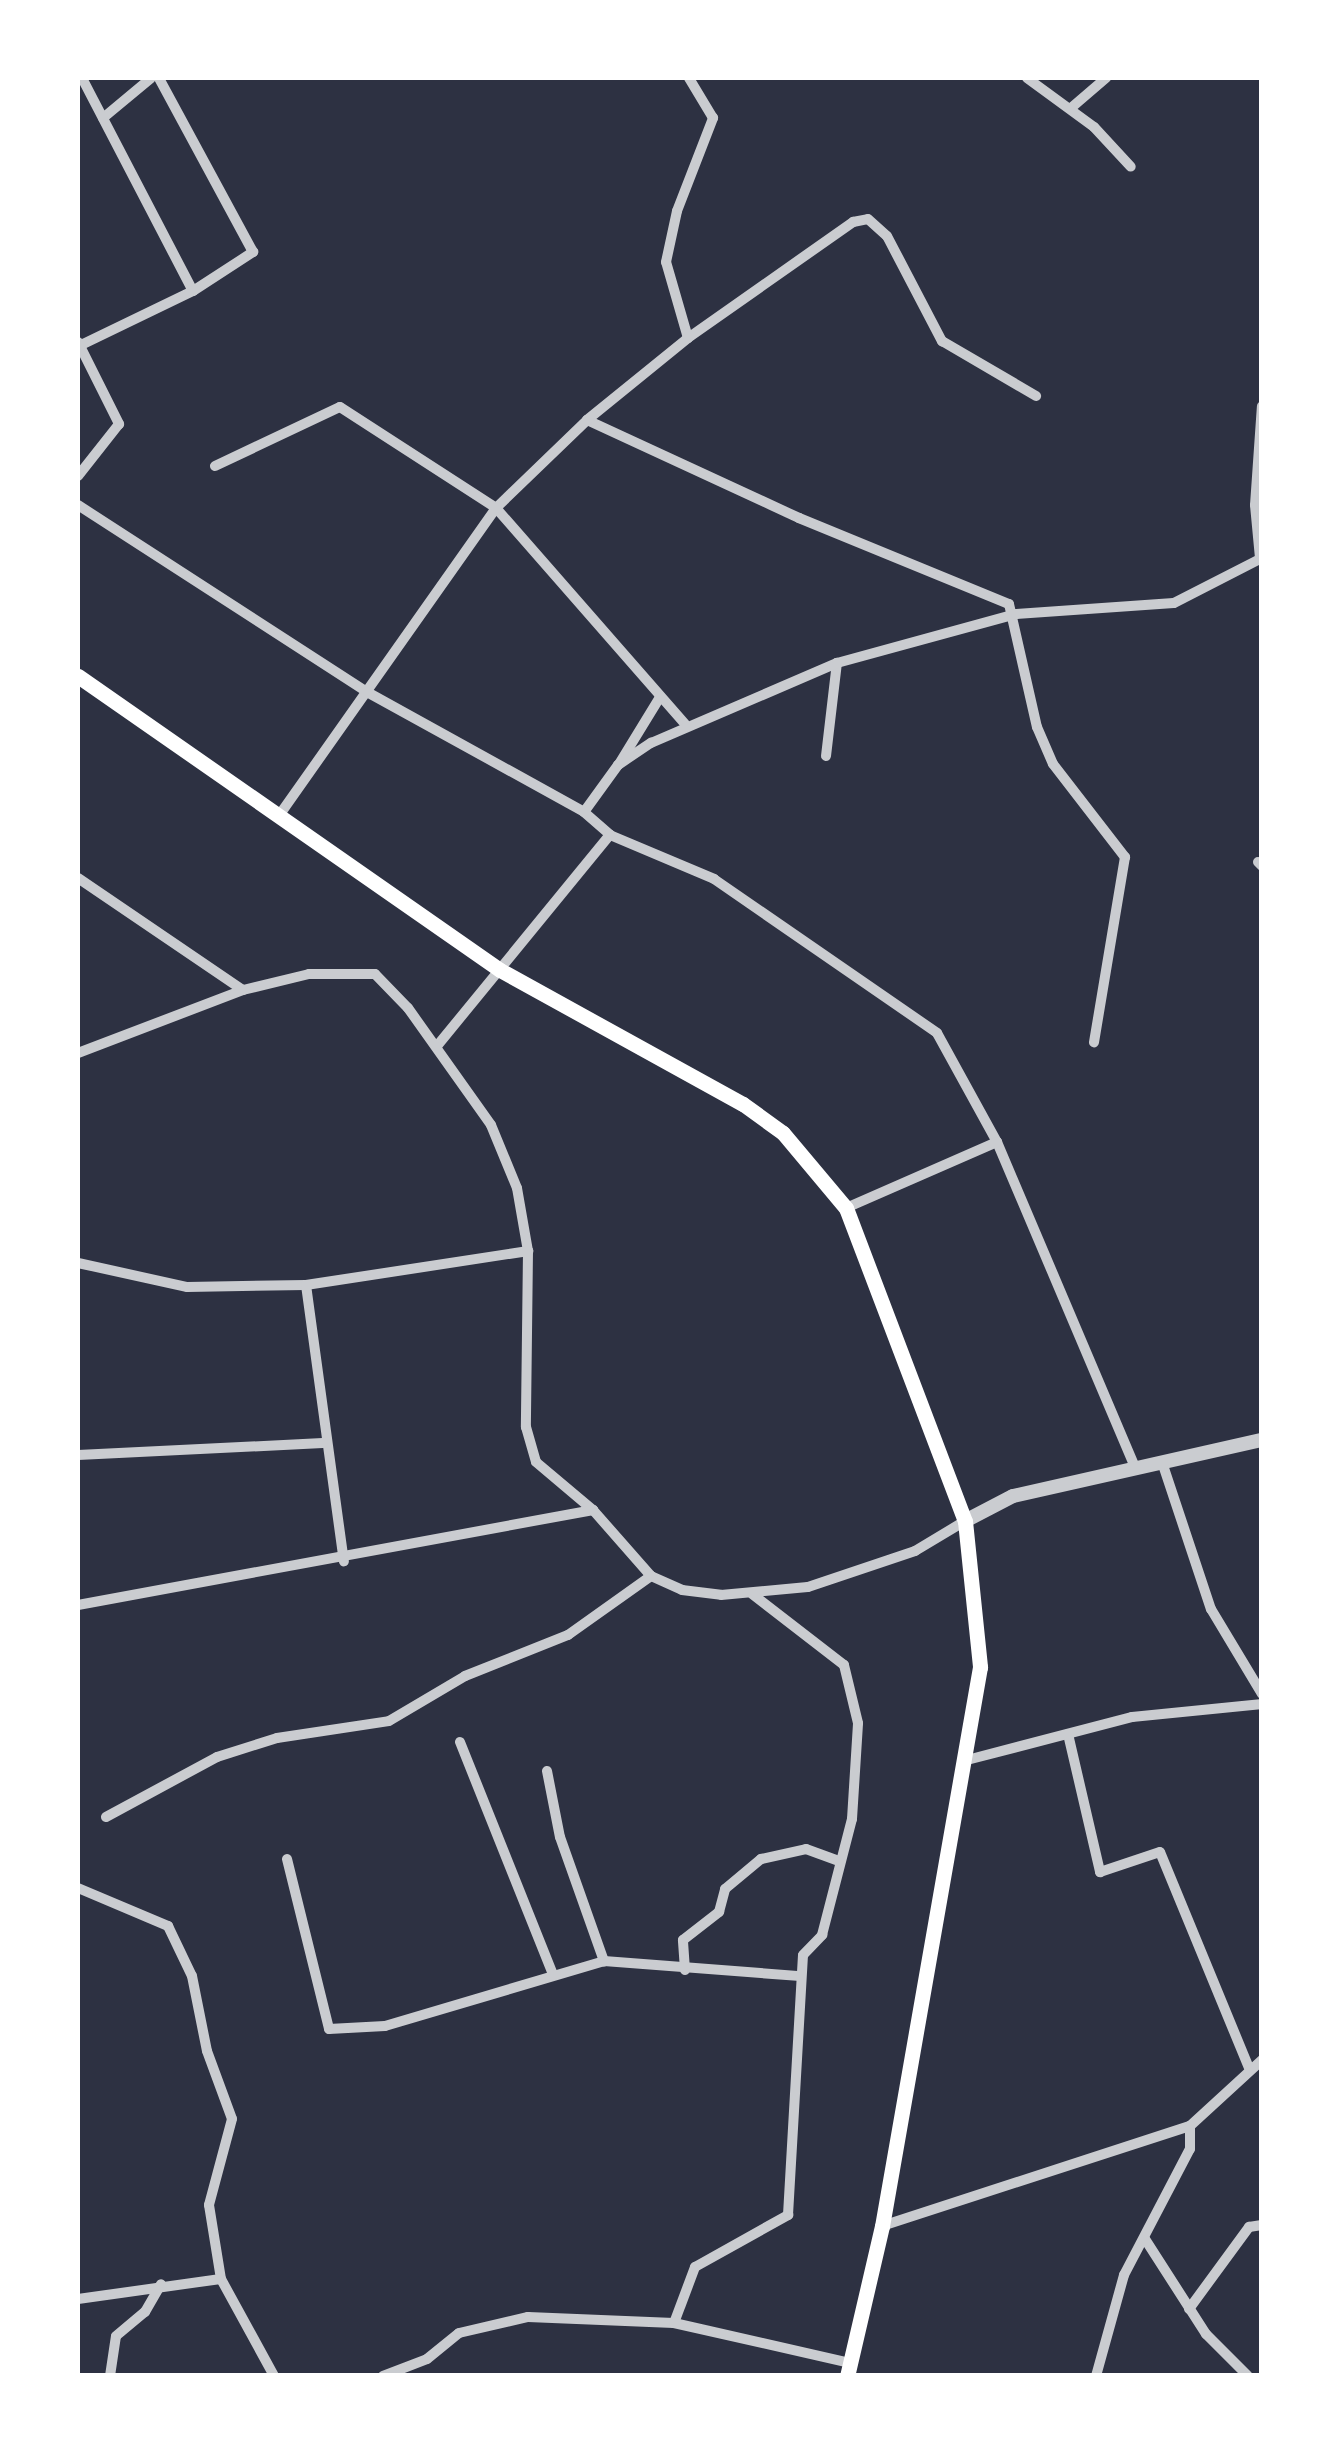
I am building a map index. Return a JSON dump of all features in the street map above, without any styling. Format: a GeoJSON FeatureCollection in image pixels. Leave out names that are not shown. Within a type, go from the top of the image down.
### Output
{"type":"FeatureCollection","features":[{"type":"Feature","properties":{"kind":"main road"},"geometry":{"type":"LineString","coordinates":[[78,676],[500,970],[743,1104],[783,1132],[846,1208],[965,1521],[980,1616],[967,1760],[882,2226],[848,2369]]}},
{"type":"Feature","properties":{"kind":"street"},"geometry":{"type":"LineString","coordinates":[[82,78],[193,291]]}},
{"type":"Feature","properties":{"kind":"street"},"geometry":{"type":"LineString","coordinates":[[102,118],[151,78]]}},
{"type":"Feature","properties":{"kind":"street"},"geometry":{"type":"LineString","coordinates":[[78,476],[119,424],[78,344],[193,291],[253,252],[160,78]]}},
{"type":"Feature","properties":{"kind":"street"},"geometry":{"type":"LineString","coordinates":[[688,78],[713,118],[677,210],[666,262],[688,338]]}},
{"type":"Feature","properties":{"kind":"street"},"geometry":{"type":"LineString","coordinates":[[1027,78],[1071,108],[1132,167]]}},
{"type":"Feature","properties":{"kind":"street"},"geometry":{"type":"LineString","coordinates":[[1071,108],[1106,78]]}},
{"type":"Feature","properties":{"kind":"street"},"geometry":{"type":"LineString","coordinates":[[277,818],[496,508],[588,420],[688,338],[832,233],[868,219],[887,236],[942,340],[1036,396]]}},
{"type":"Feature","properties":{"kind":"street"},"geometry":{"type":"LineString","coordinates":[[618,766],[685,724],[837,663],[1016,614],[1174,603],[1204,591],[1261,558],[1255,505],[1262,406]]}},
{"type":"Feature","properties":{"kind":"street"},"geometry":{"type":"LineString","coordinates":[[215,466],[340,407],[496,508],[685,724]]}},
{"type":"Feature","properties":{"kind":"street"},"geometry":{"type":"LineString","coordinates":[[588,420],[798,518],[998,595],[1016,614],[1037,727],[1053,764],[1125,857],[1094,1042]]}},
{"type":"Feature","properties":{"kind":"street"},"geometry":{"type":"LineString","coordinates":[[78,505],[366,692],[584,812],[610,835],[714,879],[896,1000],[955,1057],[997,1142],[1135,1467]]}},
{"type":"Feature","properties":{"kind":"street"},"geometry":{"type":"LineString","coordinates":[[826,756],[837,663]]}},
{"type":"Feature","properties":{"kind":"street"},"geometry":{"type":"LineString","coordinates":[[584,812],[618,766],[660,697]]}},
{"type":"Feature","properties":{"kind":"street"},"geometry":{"type":"LineString","coordinates":[[437,1046],[610,835]]}},
{"type":"Feature","properties":{"kind":"street"},"geometry":{"type":"LineString","coordinates":[[78,878],[243,990]]}},
{"type":"Feature","properties":{"kind":"street"},"geometry":{"type":"LineString","coordinates":[[78,1054],[243,990],[309,974],[375,974],[437,1046],[504,1154],[528,1252],[526,1428],[549,1479],[593,1510],[651,1576],[682,1590],[752,1594],[858,1574],[915,1551],[1012,1496],[1262,1440]]}},
{"type":"Feature","properties":{"kind":"street"},"geometry":{"type":"LineString","coordinates":[[846,1208],[997,1142]]}},
{"type":"Feature","properties":{"kind":"street"},"geometry":{"type":"LineString","coordinates":[[78,1263],[187,1288],[306,1285],[528,1252]]}},
{"type":"Feature","properties":{"kind":"street"},"geometry":{"type":"LineString","coordinates":[[306,1285],[323,1444],[344,1561]]}},
{"type":"Feature","properties":{"kind":"street"},"geometry":{"type":"LineString","coordinates":[[78,1455],[323,1444]]}},
{"type":"Feature","properties":{"kind":"street"},"geometry":{"type":"LineString","coordinates":[[1162,1462],[1211,1609],[1262,1694]]}},
{"type":"Feature","properties":{"kind":"street"},"geometry":{"type":"LineString","coordinates":[[78,1604],[344,1561],[593,1510]]}},
{"type":"Feature","properties":{"kind":"street"},"geometry":{"type":"LineString","coordinates":[[106,1817],[218,1758],[277,1738],[389,1721],[464,1676],[568,1635],[651,1576]]}},
{"type":"Feature","properties":{"kind":"street"},"geometry":{"type":"LineString","coordinates":[[674,2323],[695,2268],[788,2214],[803,1955],[822,1936],[852,1819],[858,1723],[844,1665],[752,1594]]}},
{"type":"Feature","properties":{"kind":"street"},"geometry":{"type":"LineString","coordinates":[[967,1760],[1132,1717],[1262,1704]]}},
{"type":"Feature","properties":{"kind":"street"},"geometry":{"type":"LineString","coordinates":[[1068,1734],[1100,1872],[1160,1852],[1249,2068]]}},
{"type":"Feature","properties":{"kind":"street"},"geometry":{"type":"LineString","coordinates":[[460,1742],[552,1972]]}},
{"type":"Feature","properties":{"kind":"street"},"geometry":{"type":"LineString","coordinates":[[546,1771],[560,1837],[604,1961]]}},
{"type":"Feature","properties":{"kind":"street"},"geometry":{"type":"LineString","coordinates":[[685,1970],[683,1940],[720,1912],[725,1890],[761,1859],[806,1849],[839,1861]]}},
{"type":"Feature","properties":{"kind":"street"},"geometry":{"type":"LineString","coordinates":[[287,1859],[329,2029],[384,2026],[552,1972],[604,1961],[800,1976]]}},
{"type":"Feature","properties":{"kind":"street"},"geometry":{"type":"LineString","coordinates":[[78,1888],[168,1926],[192,1976],[207,2051],[232,2118],[209,2205],[221,2279],[274,2376]]}},
{"type":"Feature","properties":{"kind":"street"},"geometry":{"type":"LineString","coordinates":[[882,2226],[1190,2126],[1262,2060]]}},
{"type":"Feature","properties":{"kind":"street"},"geometry":{"type":"LineString","coordinates":[[1096,2376],[1124,2275],[1190,2149],[1190,2126]]}},
{"type":"Feature","properties":{"kind":"street"},"geometry":{"type":"LineString","coordinates":[[1190,2309],[1248,2227],[1262,2226]]}},
{"type":"Feature","properties":{"kind":"street"},"geometry":{"type":"LineString","coordinates":[[1145,2240],[1227,2360],[1248,2376]]}},
{"type":"Feature","properties":{"kind":"street"},"geometry":{"type":"LineString","coordinates":[[78,2299],[161,2284],[221,2279]]}},
{"type":"Feature","properties":{"kind":"street"},"geometry":{"type":"LineString","coordinates":[[110,2376],[116,2336],[145,2312],[161,2284]]}},
{"type":"Feature","properties":{"kind":"street"},"geometry":{"type":"LineString","coordinates":[[383,2376],[427,2359],[459,2333],[528,2317],[674,2323],[848,2369]]}}]}
